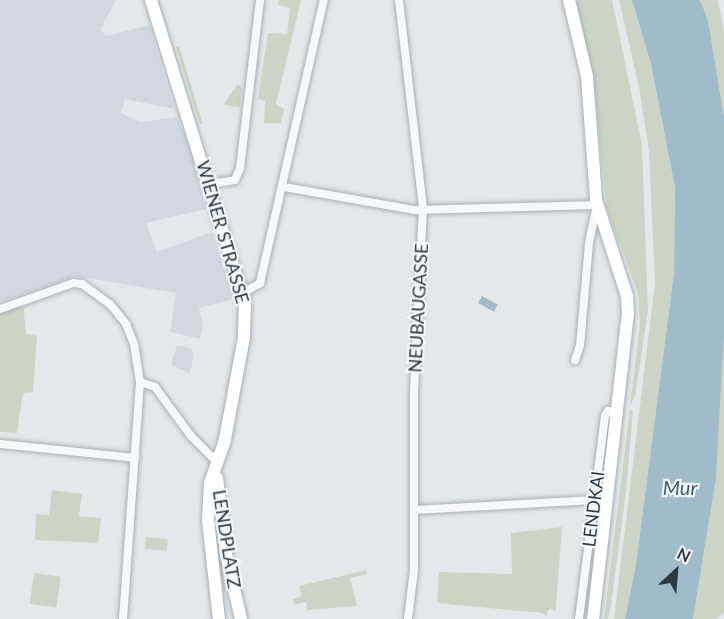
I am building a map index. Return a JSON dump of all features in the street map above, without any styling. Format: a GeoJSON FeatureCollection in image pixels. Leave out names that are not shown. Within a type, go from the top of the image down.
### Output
{"type":"FeatureCollection","features":[{"type":"Feature","properties":{"kind":"main road","name":"WIENER STRASSE"},"geometry":{"type":"LineString","coordinates":[[151,0],[243,293],[244,337],[225,440],[217,465]]}},
{"type":"Feature","properties":{"kind":"main road","name":"LENDKAI"},"geometry":{"type":"LineString","coordinates":[[569,0],[587,76],[597,205],[627,296],[629,329],[593,619]]}},
{"type":"Feature","properties":{"kind":"main road","name":"LENDPLATZ"},"geometry":{"type":"LineString","coordinates":[[217,465],[222,526],[241,619]]}},
{"type":"Feature","properties":{"kind":"main road","name":"LENDPLATZ"},"geometry":{"type":"LineString","coordinates":[[217,465],[210,483],[209,527],[219,619]]}},
{"type":"Feature","properties":{"kind":"main road"},"geometry":{"type":"LineString","coordinates":[[209,527],[222,526]]}},
{"type":"Feature","properties":{"kind":"street"},"geometry":{"type":"LineString","coordinates":[[210,184],[235,180],[240,168],[260,0]]}},
{"type":"Feature","properties":{"kind":"street"},"geometry":{"type":"LineString","coordinates":[[243,293],[260,283],[284,187],[324,0]]}},
{"type":"Feature","properties":{"kind":"street","name":"NEUBAUGASSE"},"geometry":{"type":"LineString","coordinates":[[399,0],[423,208],[414,394],[414,510],[408,619]]}},
{"type":"Feature","properties":{"kind":"street"},"geometry":{"type":"LineString","coordinates":[[284,187],[414,210],[597,205]]}},
{"type":"Feature","properties":{"kind":"street","name":"LENDKAI"},"geometry":{"type":"LineString","coordinates":[[574,360],[580,345],[589,243],[597,205]]}},
{"type":"Feature","properties":{"kind":"street"},"geometry":{"type":"LineString","coordinates":[[0,309],[74,283],[82,284],[110,304],[126,324],[134,344],[140,382],[123,619]]}},
{"type":"Feature","properties":{"kind":"street"},"geometry":{"type":"LineString","coordinates":[[140,382],[154,387],[191,436],[217,465]]}},
{"type":"Feature","properties":{"kind":"street","name":"LENDKAI"},"geometry":{"type":"LineString","coordinates":[[579,619],[606,413],[619,412]]}},
{"type":"Feature","properties":{"kind":"street"},"geometry":{"type":"LineString","coordinates":[[0,444],[135,458]]}},
{"type":"Feature","properties":{"kind":"street"},"geometry":{"type":"LineString","coordinates":[[414,510],[595,501]]}},
{"type":"Feature","properties":{"kind":"shaded area"},"geometry":{"type":"Polygon","coordinates":[[[0,0],[116,0],[100,30],[107,36],[149,25],[174,109],[125,99],[121,113],[140,122],[177,117],[190,150],[206,209],[146,223],[157,252],[212,232],[234,299],[199,308],[203,325],[200,339],[170,332],[176,293],[75,276],[0,302],[0,0]]]}},
{"type":"Feature","properties":{"kind":"shaded area"},"geometry":{"type":"Polygon","coordinates":[[[177,345],[190,348],[194,353],[190,374],[171,365],[177,345]]]}},
{"type":"Feature","properties":{"kind":"green space"},"geometry":{"type":"Polygon","coordinates":[[[279,0],[301,0],[276,104],[284,109],[281,123],[264,123],[265,101],[258,99],[268,33],[287,34],[290,8],[278,5],[279,0]]]}},
{"type":"Feature","properties":{"kind":"green space"},"geometry":{"type":"Polygon","coordinates":[[[576,0],[612,0],[642,145],[648,310],[635,397],[630,405],[640,324],[638,293],[607,209],[593,78],[576,0]]]}},
{"type":"Feature","properties":{"kind":"green space"},"geometry":{"type":"Polygon","coordinates":[[[619,0],[632,0],[651,64],[675,188],[674,273],[636,564],[625,619],[614,619],[655,283],[649,151],[639,87],[619,0]]]}},
{"type":"Feature","properties":{"kind":"green space"},"geometry":{"type":"Polygon","coordinates":[[[700,0],[717,0],[720,9],[724,32],[724,117],[708,20],[700,0]]]}},
{"type":"Feature","properties":{"kind":"green space"},"geometry":{"type":"Polygon","coordinates":[[[179,46],[203,123],[200,124],[176,47],[179,46]]]}},
{"type":"Feature","properties":{"kind":"green space"},"geometry":{"type":"Polygon","coordinates":[[[238,84],[242,88],[240,107],[223,105],[238,84]]]}},
{"type":"Feature","properties":{"kind":"green space"},"geometry":{"type":"Polygon","coordinates":[[[23,302],[26,334],[37,336],[33,392],[23,393],[17,433],[0,432],[0,311],[23,302]]]}},
{"type":"Feature","properties":{"kind":"green space"},"geometry":{"type":"Polygon","coordinates":[[[724,335],[724,613],[716,619],[693,619],[716,478],[724,335]]]}},
{"type":"Feature","properties":{"kind":"green space"},"geometry":{"type":"Polygon","coordinates":[[[630,409],[633,411],[626,492],[611,604],[608,619],[604,619],[630,409]]]}},
{"type":"Feature","properties":{"kind":"green space"},"geometry":{"type":"Polygon","coordinates":[[[52,490],[82,494],[79,516],[101,518],[98,543],[35,540],[36,514],[49,515],[52,490]]]}},
{"type":"Feature","properties":{"kind":"green space"},"geometry":{"type":"Polygon","coordinates":[[[562,527],[555,612],[551,608],[547,612],[547,617],[542,613],[437,603],[439,572],[512,574],[511,533],[562,527]]]}},
{"type":"Feature","properties":{"kind":"green space"},"geometry":{"type":"Polygon","coordinates":[[[215,532],[230,590],[224,591],[213,536],[215,532]]]}},
{"type":"Feature","properties":{"kind":"green space"},"geometry":{"type":"Polygon","coordinates":[[[146,537],[168,539],[167,551],[145,549],[146,537]]]}},
{"type":"Feature","properties":{"kind":"green space"},"geometry":{"type":"Polygon","coordinates":[[[366,570],[367,574],[350,578],[357,606],[307,610],[306,602],[294,604],[293,599],[302,596],[299,586],[366,570]]]}},
{"type":"Feature","properties":{"kind":"green space"},"geometry":{"type":"Polygon","coordinates":[[[34,573],[61,577],[56,607],[30,604],[34,573]]]}},
{"type":"Feature","properties":{"kind":"water","name":"Mur"},"geometry":{"type":"Polygon","coordinates":[[[632,0],[700,0],[708,20],[724,117],[724,335],[716,478],[693,619],[625,619],[636,564],[674,273],[675,188],[651,64],[632,0]]]}},
{"type":"Feature","properties":{"kind":"water"},"geometry":{"type":"Polygon","coordinates":[[[482,296],[498,305],[494,312],[478,303],[482,296]]]}}]}
